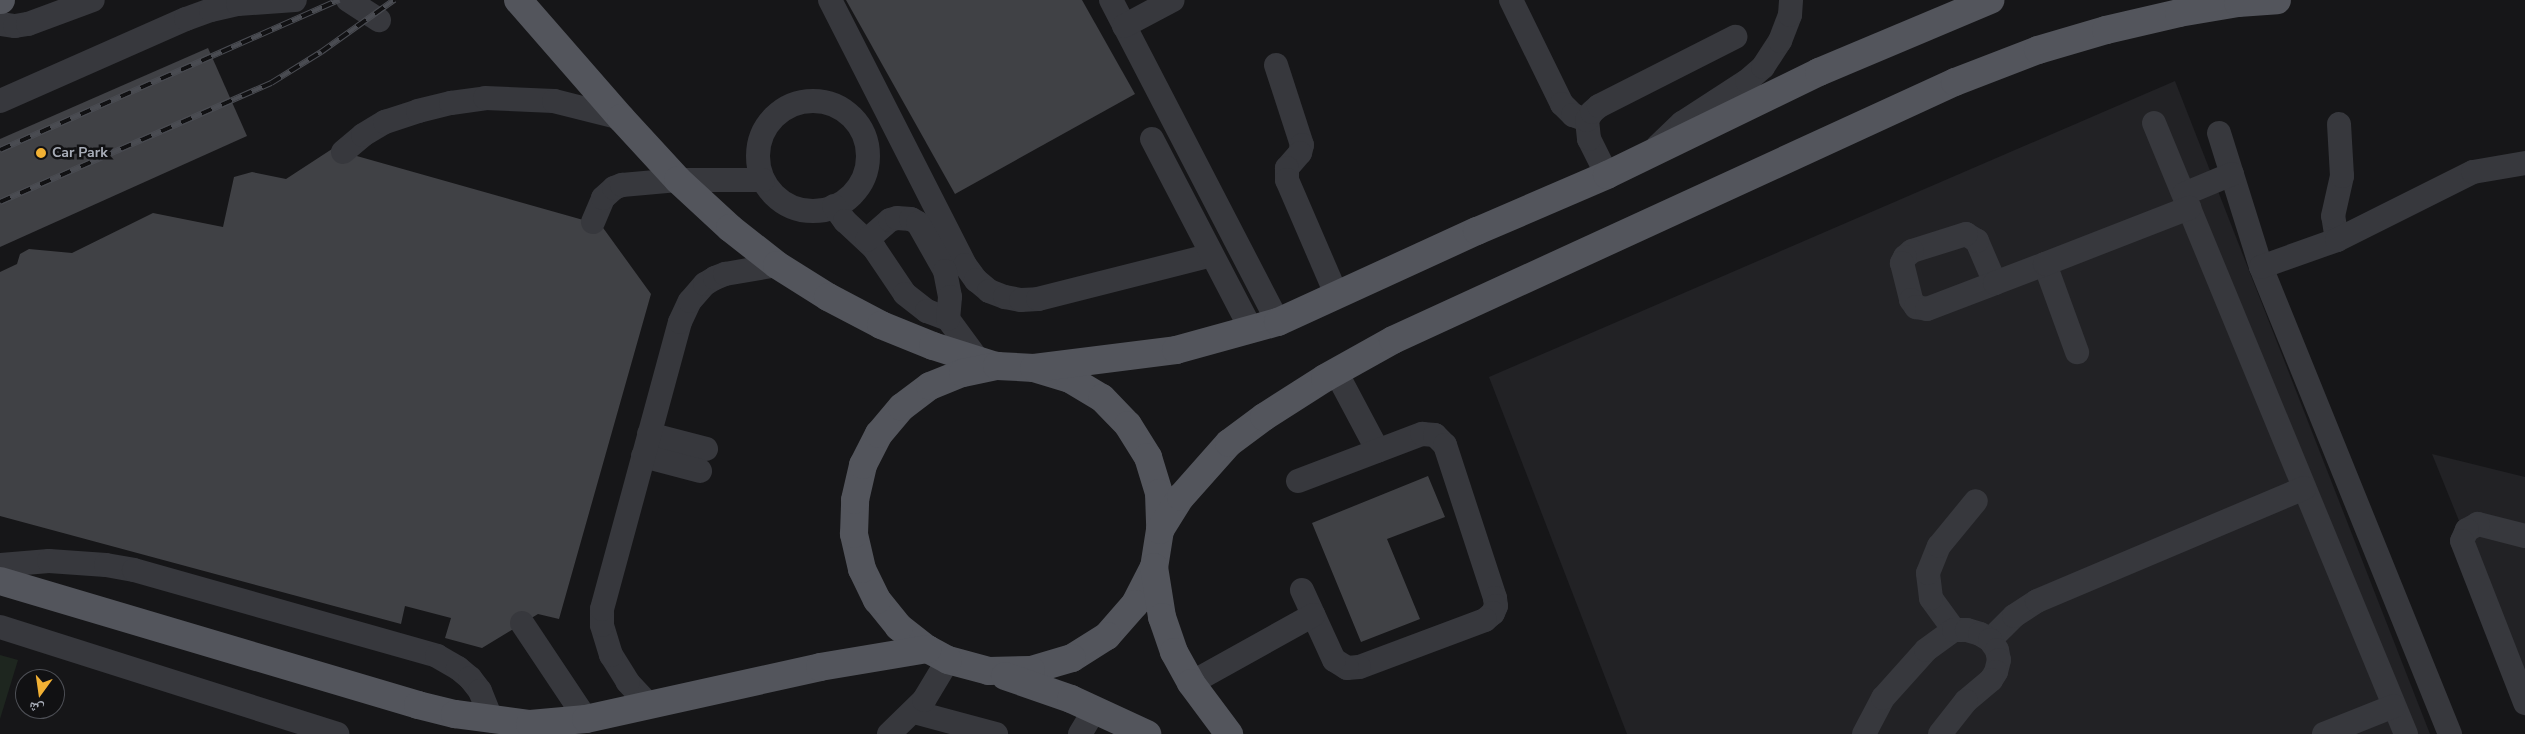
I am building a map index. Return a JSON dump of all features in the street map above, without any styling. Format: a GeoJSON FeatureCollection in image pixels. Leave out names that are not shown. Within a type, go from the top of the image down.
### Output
{"type":"FeatureCollection","features":[{"type":"Feature","properties":{"kind":"main road"},"geometry":{"type":"LineString","coordinates":[[518,0],[678,180],[730,228],[777,265],[828,297],[882,325],[932,346],[988,363],[1034,368],[1070,379],[1102,398],[1128,425],[1148,457],[1159,493],[1160,530],[1154,567],[1135,604],[1107,636],[1072,658],[1031,670],[989,671]]}},
{"type":"Feature","properties":{"kind":"main road"},"geometry":{"type":"LineString","coordinates":[[1034,368],[1176,350],[1252,331],[1278,322],[1338,296],[1477,230],[1607,175],[1819,72],[1990,0]]}},
{"type":"Feature","properties":{"kind":"main road"},"geometry":{"type":"LineString","coordinates":[[1160,530],[1180,497],[1229,443],[1264,417],[1336,372],[1402,336],[1955,82],[2038,50],[2106,30],[2179,13],[2238,3],[2277,0]]}},
{"type":"Feature","properties":{"kind":"main road"},"geometry":{"type":"LineString","coordinates":[[988,363],[930,386],[902,407],[879,434],[861,474],[855,500],[854,534],[862,569],[877,600],[899,628],[938,655],[1095,709],[1115,727],[1145,733]]}},
{"type":"Feature","properties":{"kind":"main road"},"geometry":{"type":"LineString","coordinates":[[1154,567],[1162,617],[1174,652],[1191,683],[1229,734]]}},
{"type":"Feature","properties":{"kind":"main road"},"geometry":{"type":"LineString","coordinates":[[0,581],[418,705],[492,721],[530,724],[586,719],[820,668],[938,655]]}},
{"type":"Feature","properties":{"kind":"street"},"geometry":{"type":"LineString","coordinates":[[0,24],[15,26],[28,24],[93,0]]}},
{"type":"Feature","properties":{"kind":"street"},"geometry":{"type":"LineString","coordinates":[[0,101],[186,18],[238,4],[295,0]]}},
{"type":"Feature","properties":{"kind":"street"},"geometry":{"type":"LineString","coordinates":[[348,0],[379,20]]}},
{"type":"Feature","properties":{"kind":"street"},"geometry":{"type":"LineString","coordinates":[[830,0],[965,265],[976,280],[989,290],[1005,297],[1021,300],[1038,299],[1212,255]]}},
{"type":"Feature","properties":{"kind":"street"},"geometry":{"type":"LineString","coordinates":[[1111,0],[1278,322]]}},
{"type":"Feature","properties":{"kind":"street"},"geometry":{"type":"LineString","coordinates":[[1124,26],[1173,0]]}},
{"type":"Feature","properties":{"kind":"street"},"geometry":{"type":"LineString","coordinates":[[1510,0],[1562,104],[1573,115],[1587,120]]}},
{"type":"Feature","properties":{"kind":"street"},"geometry":{"type":"LineString","coordinates":[[1653,152],[1682,123],[1746,81],[1763,67],[1780,41],[1790,15],[1791,0]]}},
{"type":"Feature","properties":{"kind":"street"},"geometry":{"type":"LineString","coordinates":[[1607,175],[1589,138],[1587,120],[1599,106],[1735,36]]}},
{"type":"Feature","properties":{"kind":"street"},"geometry":{"type":"LineString","coordinates":[[1276,65],[1302,145],[1300,153],[1287,168],[1287,180],[1338,296]]}},
{"type":"Feature","properties":{"kind":"street"},"geometry":{"type":"LineString","coordinates":[[343,152],[363,135],[385,122],[418,110],[477,99],[520,98],[554,101],[621,118]]}},
{"type":"Feature","properties":{"kind":"street"},"geometry":{"type":"LineString","coordinates":[[804,101],[830,103],[842,109],[860,128],[868,153],[867,167],[855,191],[834,206],[807,210],[794,207],[781,201],[763,180],[759,168],[759,142],[771,120],[780,111],[804,101]]}},
{"type":"Feature","properties":{"kind":"street"},"geometry":{"type":"LineString","coordinates":[[2154,123],[2406,734]]}},
{"type":"Feature","properties":{"kind":"street"},"geometry":{"type":"LineString","coordinates":[[2337,240],[2332,216],[2342,176],[2339,124]]}},
{"type":"Feature","properties":{"kind":"street"},"geometry":{"type":"LineString","coordinates":[[2219,133],[2261,267],[2450,734]]}},
{"type":"Feature","properties":{"kind":"street"},"geometry":{"type":"LineString","coordinates":[[1152,139],[1252,331]]}},
{"type":"Feature","properties":{"kind":"street"},"geometry":{"type":"LineString","coordinates":[[2261,267],[2337,240],[2455,179],[2493,167],[2525,164]]}},
{"type":"Feature","properties":{"kind":"street"},"geometry":{"type":"LineString","coordinates":[[1996,284],[2186,201],[2232,174]]}},
{"type":"Feature","properties":{"kind":"street"},"geometry":{"type":"LineString","coordinates":[[593,222],[603,198],[614,188],[630,184],[678,180],[763,180]]}},
{"type":"Feature","properties":{"kind":"street"},"geometry":{"type":"LineString","coordinates":[[834,206],[845,221],[867,240],[905,294],[927,311],[948,319],[988,363]]}},
{"type":"Feature","properties":{"kind":"street"},"geometry":{"type":"LineString","coordinates":[[867,240],[890,220],[897,218],[912,219],[918,223],[945,271],[950,297],[948,319]]}},
{"type":"Feature","properties":{"kind":"street"},"geometry":{"type":"LineString","coordinates":[[2045,264],[2076,352]]}},
{"type":"Feature","properties":{"kind":"street"},"geometry":{"type":"LineString","coordinates":[[650,706],[628,682],[611,655],[602,625],[602,609],[680,322],[690,301],[705,284],[725,274],[777,265]]}},
{"type":"Feature","properties":{"kind":"street"},"geometry":{"type":"LineString","coordinates":[[1336,372],[1378,451]]}},
{"type":"Feature","properties":{"kind":"street"},"geometry":{"type":"LineString","coordinates":[[1298,481],[1422,434],[1435,435],[1445,445],[1495,598],[1493,613],[1485,620],[1353,668],[1347,668],[1334,660],[1302,590]]}},
{"type":"Feature","properties":{"kind":"street"},"geometry":{"type":"LineString","coordinates":[[646,445],[703,460]]}},
{"type":"Feature","properties":{"kind":"street"},"geometry":{"type":"LineString","coordinates":[[1990,640],[2014,616],[2037,601],[2304,488]]}},
{"type":"Feature","properties":{"kind":"street"},"geometry":{"type":"LineString","coordinates":[[1954,630],[1931,598],[1928,573],[1939,546],[1976,501]]}},
{"type":"Feature","properties":{"kind":"street"},"geometry":{"type":"LineString","coordinates":[[2525,536],[2478,524],[2467,530],[2462,541],[2525,704]]}},
{"type":"Feature","properties":{"kind":"street"},"geometry":{"type":"LineString","coordinates":[[0,565],[68,562],[134,570],[437,656],[458,668],[470,678],[487,705],[492,721]]}},
{"type":"Feature","properties":{"kind":"street"},"geometry":{"type":"LineString","coordinates":[[1191,683],[1313,615]]}},
{"type":"Feature","properties":{"kind":"street"},"geometry":{"type":"LineString","coordinates":[[522,623],[586,719]]}},
{"type":"Feature","properties":{"kind":"street"},"geometry":{"type":"LineString","coordinates":[[0,627],[337,734]]}},
{"type":"Feature","properties":{"kind":"street"},"geometry":{"type":"LineString","coordinates":[[1864,734],[1883,698],[1895,682],[1926,650],[1954,630],[1967,630],[1980,634],[1990,640],[1997,650],[1999,660],[1996,672],[1991,680],[1966,702],[1940,734]]}},
{"type":"Feature","properties":{"kind":"street"},"geometry":{"type":"LineString","coordinates":[[889,734],[914,712],[931,690],[938,655]]}},
{"type":"Feature","properties":{"kind":"street"},"geometry":{"type":"LineString","coordinates":[[2324,734],[2394,706]]}},
{"type":"Feature","properties":{"kind":"street"},"geometry":{"type":"LineString","coordinates":[[1080,734],[1095,709]]}},
{"type":"Feature","properties":{"kind":"street"},"geometry":{"type":"LineString","coordinates":[[914,712],[996,734]]}},
{"type":"Feature","properties":{"kind":"shaded area"},"geometry":{"type":"Polygon","coordinates":[[[2175,81],[2430,734],[1627,734],[1489,377],[2175,81]]]}},
{"type":"Feature","properties":{"kind":"shaded area"},"geometry":{"type":"Polygon","coordinates":[[[2432,454],[2525,477],[2525,684],[2432,454]]]}},
{"type":"Feature","properties":{"kind":"shaded area"},"geometry":{"type":"Polygon","coordinates":[[[0,655],[18,660],[0,719],[0,655]]]}},
{"type":"Feature","properties":{"kind":"building"},"geometry":{"type":"Polygon","coordinates":[[[846,0],[1082,0],[1135,94],[955,194],[846,0]]]}},
{"type":"Feature","properties":{"kind":"building"},"geometry":{"type":"Polygon","coordinates":[[[208,48],[247,136],[0,247],[0,139],[208,48]]]}},
{"type":"Feature","properties":{"kind":"building"},"geometry":{"type":"Polygon","coordinates":[[[332,149],[601,225],[651,294],[559,619],[538,614],[482,648],[445,638],[451,618],[405,606],[401,624],[0,516],[0,272],[17,264],[20,254],[29,249],[72,253],[153,213],[223,227],[234,177],[252,172],[286,179],[332,149]]]}},
{"type":"Feature","properties":{"kind":"building"},"geometry":{"type":"Polygon","coordinates":[[[1428,476],[1445,517],[1387,539],[1420,619],[1361,642],[1312,523],[1428,476]]]}},
{"type":"Feature","properties":{"kind":"railway"},"geometry":{"type":"LineString","coordinates":[[0,150],[339,0]]}},
{"type":"Feature","properties":{"kind":"railway"},"geometry":{"type":"LineString","coordinates":[[0,202],[271,83],[321,52],[394,0]]}},
{"type":"Feature","properties":{"kind":"place","name":"Car Park"},"geometry":{"type":"Point","coordinates":[41,153]}}]}
